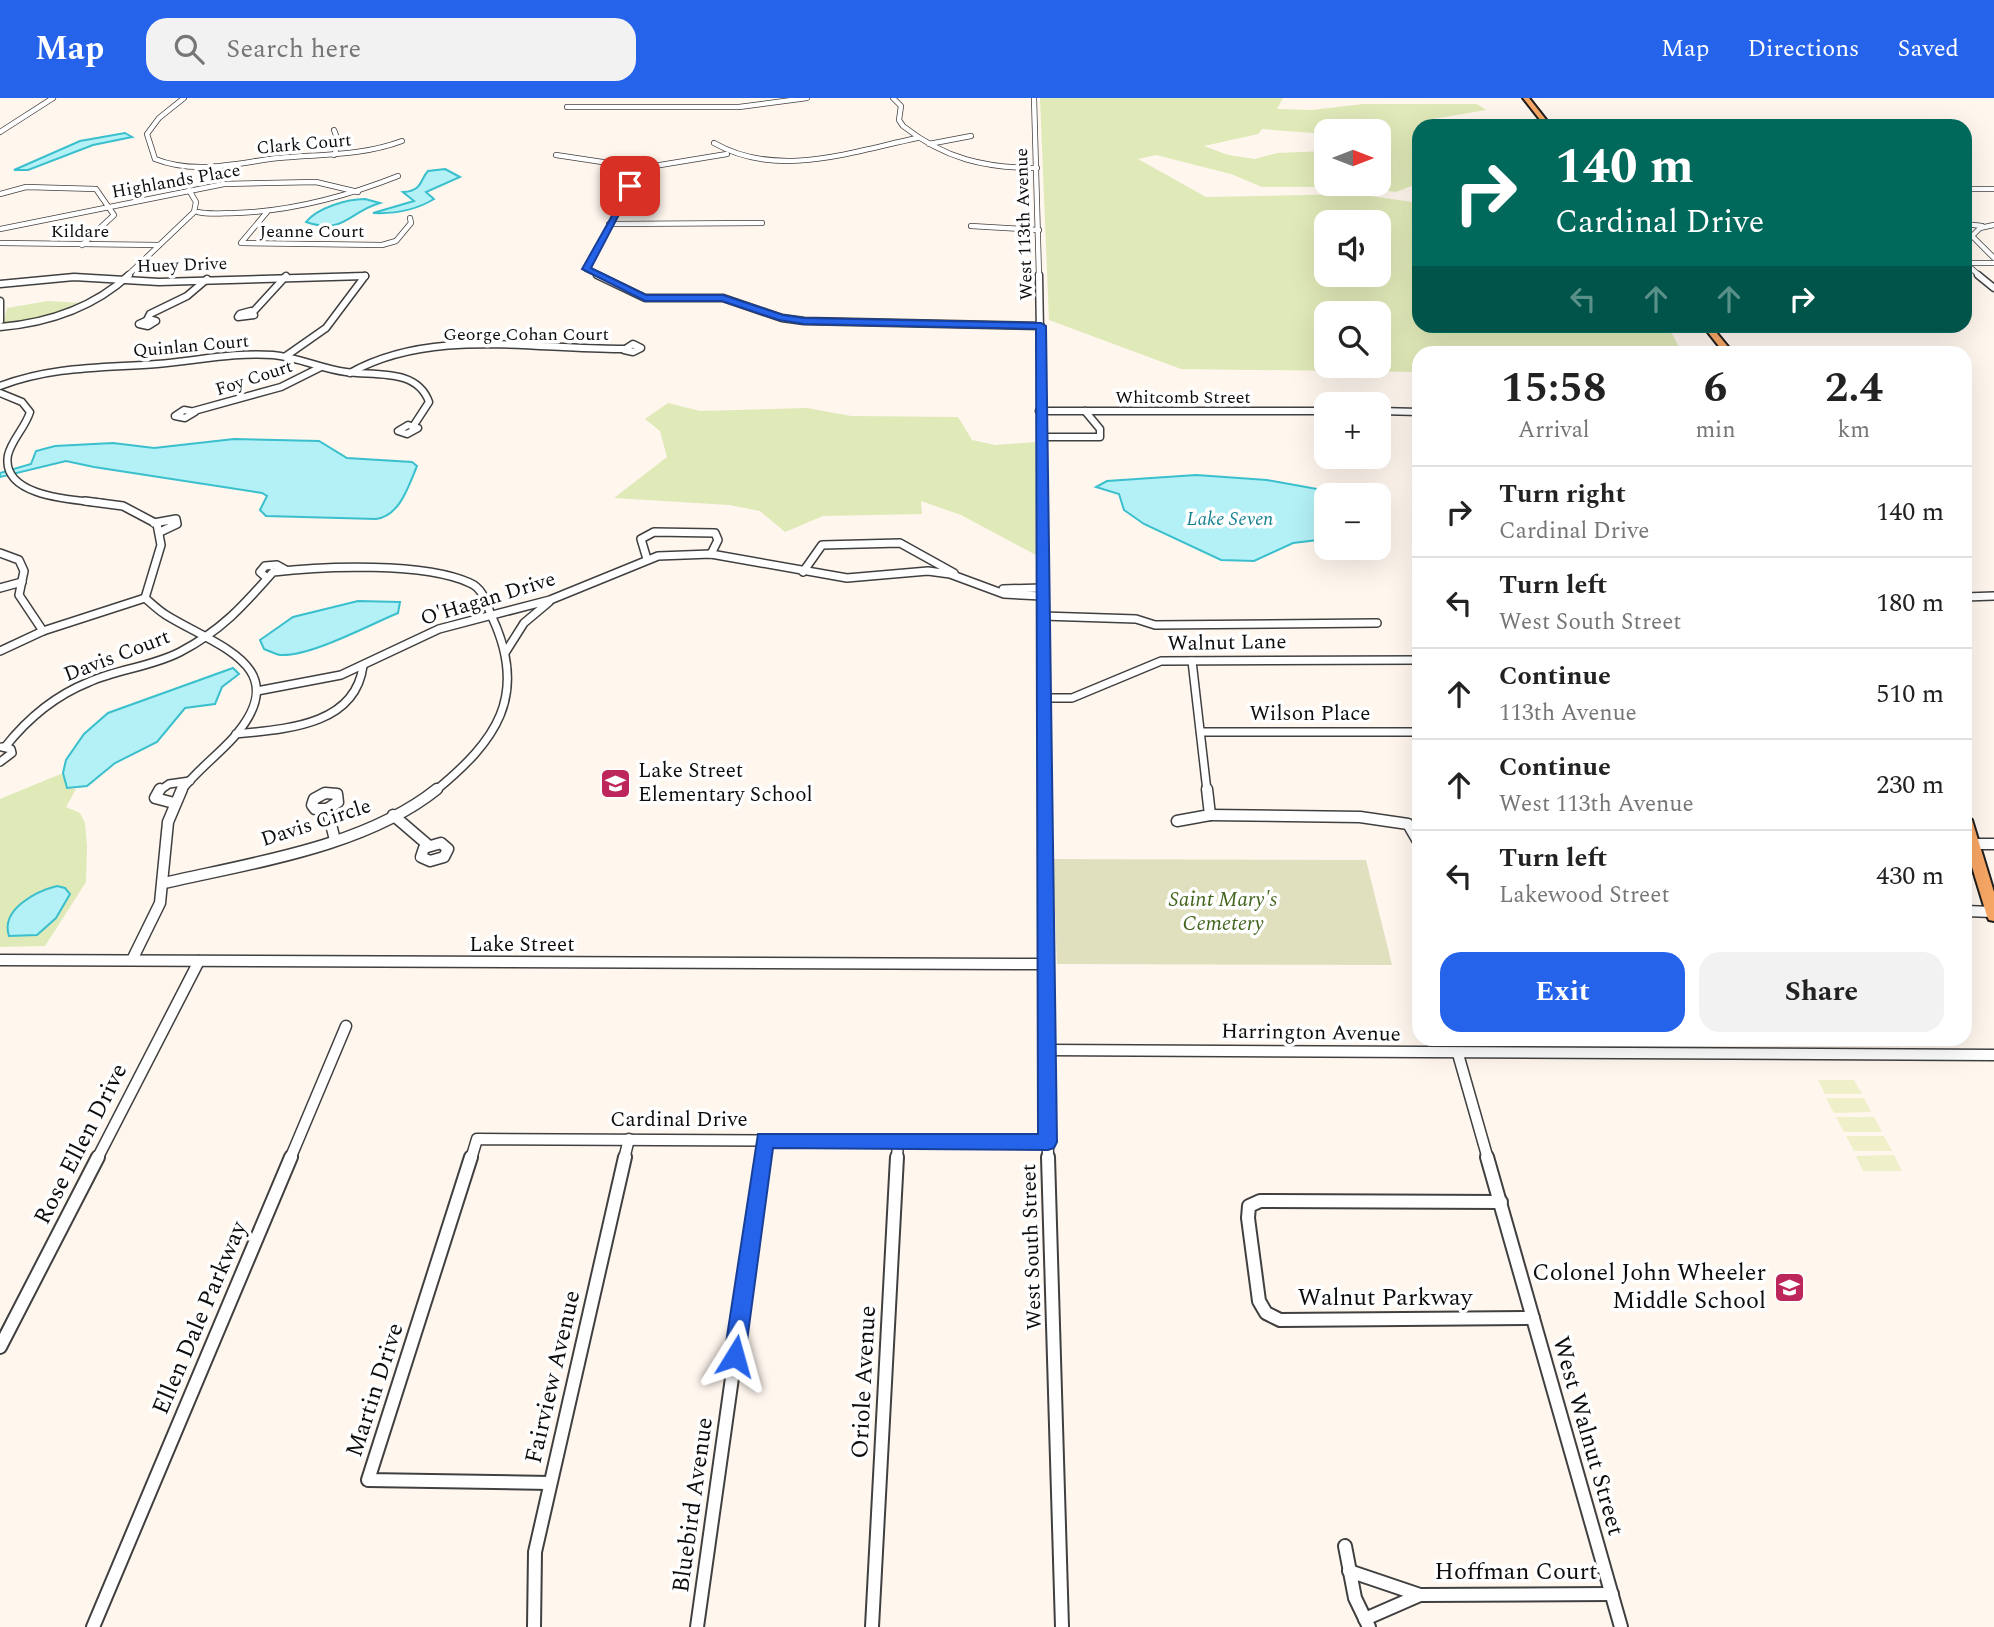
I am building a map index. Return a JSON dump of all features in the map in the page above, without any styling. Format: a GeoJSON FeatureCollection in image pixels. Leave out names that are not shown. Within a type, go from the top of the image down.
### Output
{"type":"FeatureCollection","features":[{"type":"Feature","properties":{"kind":"main road"},"geometry":{"type":"LineString","coordinates":[[1526,98],[1542,119]]}},
{"type":"Feature","properties":{"kind":"main road"},"geometry":{"type":"LineString","coordinates":[[1972,844],[1993,914]]}},
{"type":"Feature","properties":{"kind":"street"},"geometry":{"type":"LineString","coordinates":[[0,132],[53,98]]}},
{"type":"Feature","properties":{"kind":"street"},"geometry":{"type":"LineString","coordinates":[[164,164],[155,159],[147,134],[159,118],[184,98]]}},
{"type":"Feature","properties":{"kind":"street"},"geometry":{"type":"LineString","coordinates":[[567,107],[739,107],[807,98]]}},
{"type":"Feature","properties":{"kind":"street"},"geometry":{"type":"LineString","coordinates":[[893,98],[901,106],[899,120],[917,138],[948,157],[981,167],[1037,168]]}},
{"type":"Feature","properties":{"kind":"street","name":"West 113th Avenue"},"geometry":{"type":"LineString","coordinates":[[1034,98],[1041,326],[1042,592]]}},
{"type":"Feature","properties":{"kind":"street"},"geometry":{"type":"LineString","coordinates":[[334,130],[339,143],[334,155]]}},
{"type":"Feature","properties":{"kind":"street"},"geometry":{"type":"LineString","coordinates":[[929,144],[971,136]]}},
{"type":"Feature","properties":{"kind":"street"},"geometry":{"type":"LineString","coordinates":[[556,155],[579,155],[614,166],[640,168],[727,155],[764,161],[792,160],[917,138]]}},
{"type":"Feature","properties":{"kind":"street","name":"Clark Court"},"geometry":{"type":"LineString","coordinates":[[164,164],[226,166],[377,150],[402,141]]}},
{"type":"Feature","properties":{"kind":"street"},"geometry":{"type":"LineString","coordinates":[[714,143],[727,155]]}},
{"type":"Feature","properties":{"kind":"street"},"geometry":{"type":"LineString","coordinates":[[640,168],[586,269],[645,298],[723,298],[790,320],[1041,326]]}},
{"type":"Feature","properties":{"kind":"street"},"geometry":{"type":"LineString","coordinates":[[0,327],[52,320],[122,280],[196,212],[267,212],[316,206],[398,176]]}},
{"type":"Feature","properties":{"kind":"street","name":"Highlands Place"},"geometry":{"type":"LineString","coordinates":[[0,229],[189,190],[236,183],[333,184],[358,192]]}},
{"type":"Feature","properties":{"kind":"street"},"geometry":{"type":"LineString","coordinates":[[0,194],[26,187],[92,187],[98,190],[110,206],[113,218],[82,245]]}},
{"type":"Feature","properties":{"kind":"street"},"geometry":{"type":"LineString","coordinates":[[1972,189],[1994,189]]}},
{"type":"Feature","properties":{"kind":"street"},"geometry":{"type":"LineString","coordinates":[[189,190],[196,202],[196,212]]}},
{"type":"Feature","properties":{"kind":"street","name":"Jeanne Court"},"geometry":{"type":"LineString","coordinates":[[267,212],[241,243],[382,245],[396,241],[411,223],[410,218]]}},
{"type":"Feature","properties":{"kind":"street"},"geometry":{"type":"LineString","coordinates":[[609,224],[762,223]]}},
{"type":"Feature","properties":{"kind":"street"},"geometry":{"type":"LineString","coordinates":[[1972,225],[1984,227]]}},
{"type":"Feature","properties":{"kind":"street"},"geometry":{"type":"LineString","coordinates":[[1972,234],[1994,225]]}},
{"type":"Feature","properties":{"kind":"street"},"geometry":{"type":"LineString","coordinates":[[971,226],[1039,230]]}},
{"type":"Feature","properties":{"kind":"street"},"geometry":{"type":"LineString","coordinates":[[1972,237],[1994,261]]}},
{"type":"Feature","properties":{"kind":"street","name":"Kildare"},"geometry":{"type":"LineString","coordinates":[[0,243],[159,245]]}},
{"type":"Feature","properties":{"kind":"street"},"geometry":{"type":"LineString","coordinates":[[1972,263],[1994,261]]}},
{"type":"Feature","properties":{"kind":"street"},"geometry":{"type":"LineString","coordinates":[[1972,269],[1994,288]]}},
{"type":"Feature","properties":{"kind":"street"},"geometry":{"type":"LineString","coordinates":[[253,312],[286,276]]}},
{"type":"Feature","properties":{"kind":"street","name":"Huey Drive"},"geometry":{"type":"LineString","coordinates":[[0,284],[52,278],[122,280],[365,276],[326,328],[286,356]]}},
{"type":"Feature","properties":{"kind":"street"},"geometry":{"type":"LineString","coordinates":[[147,320],[150,314],[192,292],[207,279]]}},
{"type":"Feature","properties":{"kind":"street"},"geometry":{"type":"LineString","coordinates":[[0,301],[0,321]]}},
{"type":"Feature","properties":{"kind":"street","name":"George Cohan Court"},"geometry":{"type":"LineString","coordinates":[[351,373],[375,358],[427,347],[526,345],[578,350],[624,349]]}},
{"type":"Feature","properties":{"kind":"street","name":"Quinlan Court"},"geometry":{"type":"LineString","coordinates":[[0,386],[33,372],[58,367],[156,365],[232,354],[286,356],[321,367],[351,373],[393,376],[418,384],[426,391],[429,402],[414,425]]}},
{"type":"Feature","properties":{"kind":"street","name":"Foy Court"},"geometry":{"type":"LineString","coordinates":[[194,411],[281,387],[321,367]]}},
{"type":"Feature","properties":{"kind":"street"},"geometry":{"type":"LineString","coordinates":[[0,393],[27,405],[30,412],[29,420],[4,457],[20,488],[36,494],[120,505],[154,523],[163,538],[159,559],[145,582],[145,598]]}},
{"type":"Feature","properties":{"kind":"street","name":"Whitcomb Street"},"geometry":{"type":"LineString","coordinates":[[1040,411],[1314,411]]}},
{"type":"Feature","properties":{"kind":"street"},"geometry":{"type":"LineString","coordinates":[[1041,437],[1100,437],[1100,429],[1086,411]]}},
{"type":"Feature","properties":{"kind":"street"},"geometry":{"type":"LineString","coordinates":[[1391,411],[1412,412]]}},
{"type":"Feature","properties":{"kind":"street"},"geometry":{"type":"LineString","coordinates":[[154,523],[176,519],[177,524],[160,532]]}},
{"type":"Feature","properties":{"kind":"street"},"geometry":{"type":"LineString","coordinates":[[647,559],[641,539],[654,532],[715,533],[718,540],[711,554]]}},
{"type":"Feature","properties":{"kind":"street","name":"O'Hagan Drive"},"geometry":{"type":"LineString","coordinates":[[803,572],[822,545],[900,543],[967,580],[991,590],[1042,592]]}},
{"type":"Feature","properties":{"kind":"street"},"geometry":{"type":"LineString","coordinates":[[0,553],[19,560],[24,571],[19,595],[43,631]]}},
{"type":"Feature","properties":{"kind":"street","name":"O'Hagan Drive"},"geometry":{"type":"LineString","coordinates":[[257,691],[315,681],[363,666],[439,629],[550,600],[647,559],[678,554],[711,554],[803,572],[863,578],[929,572],[967,580]]}},
{"type":"Feature","properties":{"kind":"street"},"geometry":{"type":"LineString","coordinates":[[929,558],[929,572]]}},
{"type":"Feature","properties":{"kind":"street","name":"Davis Court"},"geometry":{"type":"LineString","coordinates":[[0,762],[12,753],[11,749],[3,747],[24,723],[55,699],[90,681],[158,661],[208,635],[238,615],[270,575],[260,572],[265,566],[277,565],[286,570]]}},
{"type":"Feature","properties":{"kind":"street","name":"Davis Circle"},"geometry":{"type":"LineString","coordinates":[[164,883],[335,840],[393,816],[438,788],[463,768],[484,745],[501,717],[509,694],[502,636],[486,599],[473,584],[446,574],[286,570],[270,575]]}},
{"type":"Feature","properties":{"kind":"street"},"geometry":{"type":"LineString","coordinates":[[0,588],[22,582]]}},
{"type":"Feature","properties":{"kind":"street","name":"West South Street"},"geometry":{"type":"LineString","coordinates":[[1042,592],[1048,1142],[1062,1627]]}},
{"type":"Feature","properties":{"kind":"street"},"geometry":{"type":"LineString","coordinates":[[1972,597],[1994,596]]}},
{"type":"Feature","properties":{"kind":"street"},"geometry":{"type":"LineString","coordinates":[[0,651],[43,631],[145,598]]}},
{"type":"Feature","properties":{"kind":"street"},"geometry":{"type":"LineString","coordinates":[[132,960],[153,923],[164,883],[167,824],[174,803],[190,781],[236,734],[248,716],[257,691],[254,672],[241,656],[208,635],[166,615],[145,598]]}},
{"type":"Feature","properties":{"kind":"street"},"geometry":{"type":"LineString","coordinates":[[505,653],[524,623],[550,600]]}},
{"type":"Feature","properties":{"kind":"street"},"geometry":{"type":"LineString","coordinates":[[1043,617],[1136,619],[1155,625],[1377,623]]}},
{"type":"Feature","properties":{"kind":"street","name":"Walnut Lane"},"geometry":{"type":"LineString","coordinates":[[1044,698],[1072,698],[1161,661],[1412,660]]}},
{"type":"Feature","properties":{"kind":"street"},"geometry":{"type":"LineString","coordinates":[[1192,661],[1210,816]]}},
{"type":"Feature","properties":{"kind":"street"},"geometry":{"type":"LineString","coordinates":[[236,734],[288,728],[318,720],[338,709],[354,695],[364,680],[363,666]]}},
{"type":"Feature","properties":{"kind":"street","name":"Wilson Place"},"geometry":{"type":"LineString","coordinates":[[1202,732],[1412,732]]}},
{"type":"Feature","properties":{"kind":"street"},"geometry":{"type":"LineString","coordinates":[[174,803],[155,798],[158,789],[169,783],[190,781]]}},
{"type":"Feature","properties":{"kind":"street"},"geometry":{"type":"LineString","coordinates":[[327,809],[335,840]]}},
{"type":"Feature","properties":{"kind":"street"},"geometry":{"type":"LineString","coordinates":[[393,816],[428,845]]}},
{"type":"Feature","properties":{"kind":"street"},"geometry":{"type":"LineString","coordinates":[[1177,821],[1210,816],[1360,817],[1408,824],[1412,831]]}},
{"type":"Feature","properties":{"kind":"street"},"geometry":{"type":"LineString","coordinates":[[1972,844],[1994,844]]}},
{"type":"Feature","properties":{"kind":"street"},"geometry":{"type":"LineString","coordinates":[[1972,912],[1993,914]]}},
{"type":"Feature","properties":{"kind":"street","name":"Lake Street"},"geometry":{"type":"LineString","coordinates":[[0,960],[1045,964]]}},
{"type":"Feature","properties":{"kind":"street","name":"Rose Ellen Drive"},"geometry":{"type":"LineString","coordinates":[[0,1347],[199,961]]}},
{"type":"Feature","properties":{"kind":"street","name":"Ellen Dale Parkway"},"geometry":{"type":"LineString","coordinates":[[93,1627],[346,1026]]}},
{"type":"Feature","properties":{"kind":"street","name":"Harrington Avenue"},"geometry":{"type":"LineString","coordinates":[[1047,1050],[1994,1055]]}},
{"type":"Feature","properties":{"kind":"street","name":"West Walnut Street"},"geometry":{"type":"LineString","coordinates":[[1458,1054],[1621,1627]]}},
{"type":"Feature","properties":{"kind":"street","name":"Cardinal Drive"},"geometry":{"type":"LineString","coordinates":[[477,1139],[1048,1142]]}},
{"type":"Feature","properties":{"kind":"street","name":"Martin Drive"},"geometry":{"type":"LineString","coordinates":[[477,1139],[368,1480],[550,1483]]}},
{"type":"Feature","properties":{"kind":"street","name":"Fairview Avenue"},"geometry":{"type":"LineString","coordinates":[[534,1627],[536,1552],[629,1139]]}},
{"type":"Feature","properties":{"kind":"street","name":"Bluebird Avenue"},"geometry":{"type":"LineString","coordinates":[[697,1627],[765,1140]]}},
{"type":"Feature","properties":{"kind":"street","name":"Oriole Avenue"},"geometry":{"type":"LineString","coordinates":[[872,1627],[898,1140]]}},
{"type":"Feature","properties":{"kind":"street","name":"Walnut Parkway"},"geometry":{"type":"LineString","coordinates":[[1501,1202],[1260,1201],[1249,1206],[1248,1217],[1259,1301],[1266,1313],[1280,1320],[1532,1318]]}},
{"type":"Feature","properties":{"kind":"street","name":"Hoffman Court"},"geometry":{"type":"LineString","coordinates":[[1345,1546],[1355,1598],[1367,1623],[1420,1595]]}},
{"type":"Feature","properties":{"kind":"street","name":"Hoffman Court"},"geometry":{"type":"LineString","coordinates":[[1349,1571],[1420,1595],[1612,1594]]}},
{"type":"Feature","properties":{"kind":"green space"},"geometry":{"type":"Polygon","coordinates":[[[1040,98],[1283,98],[1277,109],[1312,110],[1363,104],[1477,104],[1486,110],[1433,119],[1412,119],[1412,186],[1396,192],[1391,191],[1391,119],[1314,119],[1314,133],[1262,129],[1258,134],[1204,146],[1228,155],[1255,159],[1277,153],[1314,151],[1314,187],[1262,187],[1231,174],[1156,155],[1138,159],[1206,197],[1371,196],[1412,202],[1412,333],[1672,333],[1678,346],[1412,346],[1412,372],[1391,372],[1391,301],[1314,301],[1314,371],[1181,369],[1049,320],[1040,98]]]}},
{"type":"Feature","properties":{"kind":"green space"},"geometry":{"type":"Polygon","coordinates":[[[48,301],[81,303],[60,316],[3,325],[7,308],[48,301]]]}},
{"type":"Feature","properties":{"kind":"green space"},"geometry":{"type":"Polygon","coordinates":[[[668,403],[700,411],[807,408],[851,416],[958,417],[972,440],[995,445],[1035,442],[1036,555],[961,515],[921,501],[922,514],[823,516],[785,532],[760,511],[729,505],[614,498],[667,457],[660,431],[645,419],[668,403]]]}},
{"type":"Feature","properties":{"kind":"green space"},"geometry":{"type":"Polygon","coordinates":[[[63,773],[67,788],[76,789],[66,807],[80,813],[85,823],[86,882],[45,946],[0,947],[0,799],[63,773]],[[57,886],[28,897],[56,918],[59,911],[57,886]]]}},
{"type":"Feature","properties":{"kind":"green space","name":"Saint Mary's Cemetery"},"geometry":{"type":"Polygon","coordinates":[[[1053,859],[1366,860],[1392,965],[1057,964],[1053,859]]]}},
{"type":"Feature","properties":{"kind":"green space"},"geometry":{"type":"Polygon","coordinates":[[[1818,1080],[1854,1080],[1862,1094],[1825,1094],[1818,1080]]]}},
{"type":"Feature","properties":{"kind":"green space"},"geometry":{"type":"Polygon","coordinates":[[[1826,1098],[1864,1098],[1871,1112],[1834,1113],[1826,1098]]]}},
{"type":"Feature","properties":{"kind":"green space"},"geometry":{"type":"Polygon","coordinates":[[[1836,1117],[1874,1117],[1882,1132],[1844,1132],[1836,1117]]]}},
{"type":"Feature","properties":{"kind":"green space"},"geometry":{"type":"Polygon","coordinates":[[[1846,1136],[1884,1136],[1892,1151],[1854,1151],[1846,1136]]]}},
{"type":"Feature","properties":{"kind":"green space"},"geometry":{"type":"Polygon","coordinates":[[[1894,1155],[1902,1171],[1863,1171],[1856,1156],[1894,1155]]]}},
{"type":"Feature","properties":{"kind":"water"},"geometry":{"type":"Polygon","coordinates":[[[125,133],[132,137],[93,145],[28,170],[14,170],[80,141],[125,133]]]}},
{"type":"Feature","properties":{"kind":"water"},"geometry":{"type":"Polygon","coordinates":[[[445,169],[460,177],[426,192],[434,199],[405,211],[373,213],[414,201],[403,192],[418,187],[428,171],[445,169]]]}},
{"type":"Feature","properties":{"kind":"water"},"geometry":{"type":"Polygon","coordinates":[[[365,199],[380,203],[338,224],[330,226],[306,222],[317,212],[333,205],[365,199]]]}},
{"type":"Feature","properties":{"kind":"water"},"geometry":{"type":"Polygon","coordinates":[[[234,439],[319,441],[347,458],[412,462],[417,466],[397,506],[384,517],[376,519],[266,516],[260,510],[267,496],[262,493],[66,461],[0,477],[0,473],[31,464],[36,451],[55,446],[113,443],[154,448],[234,439]]]}},
{"type":"Feature","properties":{"kind":"water","name":"Lake Seven"},"geometry":{"type":"Polygon","coordinates":[[[1196,475],[1267,480],[1314,488],[1314,540],[1293,543],[1254,561],[1221,560],[1144,524],[1124,510],[1119,494],[1096,487],[1107,481],[1196,475]]]}},
{"type":"Feature","properties":{"kind":"water"},"geometry":{"type":"Polygon","coordinates":[[[358,601],[400,602],[398,613],[323,646],[280,655],[264,649],[260,640],[293,617],[358,601]]]}},
{"type":"Feature","properties":{"kind":"water"},"geometry":{"type":"Polygon","coordinates":[[[233,668],[239,674],[222,687],[215,704],[185,708],[157,742],[115,763],[87,786],[67,788],[63,773],[66,760],[84,734],[108,713],[233,668]]]}},
{"type":"Feature","properties":{"kind":"water"},"geometry":{"type":"Polygon","coordinates":[[[57,886],[65,888],[70,894],[56,918],[37,935],[9,936],[8,926],[15,910],[31,897],[57,886]]]}},
{"type":"Feature","properties":{"kind":"place","name":"Lake Street Elementary School"},"geometry":{"type":"Point","coordinates":[615,783]}},
{"type":"Feature","properties":{"kind":"place","name":"Colonel John Wheeler Middle School"},"geometry":{"type":"Point","coordinates":[1789,1287]}},
{"type":"Feature","properties":{"kind":"route"},"geometry":{"type":"LineString","coordinates":[[630,186],[586,269],[645,298],[723,298],[782,318],[804,321],[864,320],[957,326],[1041,326],[1048,1142],[765,1140],[735,1356]]}}]}
